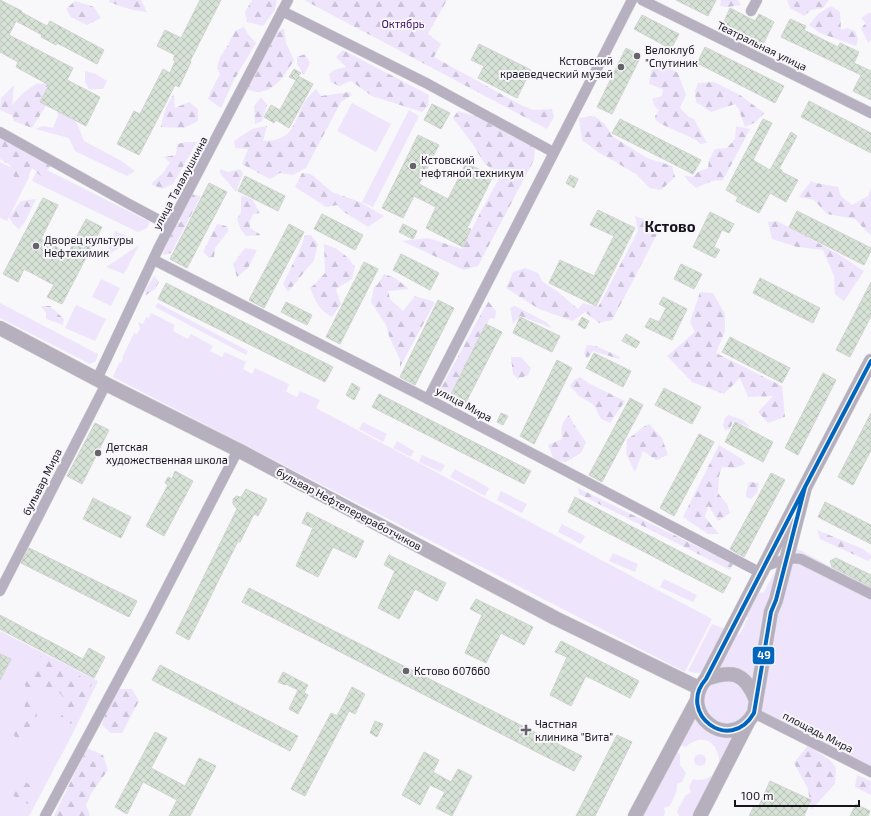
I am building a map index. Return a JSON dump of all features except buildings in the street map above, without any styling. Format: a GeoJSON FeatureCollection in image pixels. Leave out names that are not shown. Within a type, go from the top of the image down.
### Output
{"type":"FeatureCollection","features":[{"type":"Feature","properties":{"kind":"street","name":"улица Талалушкина"},"geometry":{"type":"LineString","coordinates":[[101,382],[171,224],[288,0]]}},
{"type":"Feature","properties":{"kind":"street"},"geometry":{"type":"LineString","coordinates":[[428,399],[632,0]]}},
{"type":"Feature","properties":{"kind":"street","name":"Театральная улица"},"geometry":{"type":"LineString","coordinates":[[642,0],[871,113]]}},
{"type":"Feature","properties":{"kind":"street"},"geometry":{"type":"LineString","coordinates":[[751,11],[757,0]]}},
{"type":"Feature","properties":{"kind":"street"},"geometry":{"type":"LineString","coordinates":[[282,11],[426,83],[554,152]]}},
{"type":"Feature","properties":{"kind":"street"},"geometry":{"type":"LineString","coordinates":[[0,132],[158,220],[171,224]]}},
{"type":"Feature","properties":{"kind":"street","name":"улица Мира"},"geometry":{"type":"LineString","coordinates":[[154,260],[763,570]]}},
{"type":"Feature","properties":{"kind":"street","name":"бульвар Нефтепереработчиков"},"geometry":{"type":"LineString","coordinates":[[0,328],[101,382],[238,450],[548,614],[701,689]]}},
{"type":"Feature","properties":{"kind":"street"},"geometry":{"type":"LineString","coordinates":[[636,816],[871,361]]}},
{"type":"Feature","properties":{"kind":"street","name":"бульвар Мира"},"geometry":{"type":"LineString","coordinates":[[0,591],[101,382]]}},
{"type":"Feature","properties":{"kind":"street"},"geometry":{"type":"LineString","coordinates":[[45,816],[146,628],[238,450]]}},
{"type":"Feature","properties":{"kind":"street"},"geometry":{"type":"LineString","coordinates":[[700,816],[751,717],[771,612],[776,600],[805,487]]}},
{"type":"Feature","properties":{"kind":"street"},"geometry":{"type":"LineString","coordinates":[[763,570],[786,559],[801,559],[871,594]]}},
{"type":"Feature","properties":{"kind":"street"},"geometry":{"type":"LineString","coordinates":[[752,590],[763,589],[766,591],[770,599],[771,612]]}},
{"type":"Feature","properties":{"kind":"street"},"geometry":{"type":"LineString","coordinates":[[751,717],[740,728],[729,731],[715,729],[706,723],[700,713],[701,689],[719,674],[729,674],[741,677],[750,685],[755,698]]}},
{"type":"Feature","properties":{"kind":"street","name":"площадь Мира"},"geometry":{"type":"LineString","coordinates":[[751,717],[871,772]]}},
{"type":"Feature","properties":{"kind":"green space"},"geometry":{"type":"Polygon","coordinates":[[[109,0],[141,0],[147,12],[123,7],[109,2],[109,0]]]}},
{"type":"Feature","properties":{"kind":"green space"},"geometry":{"type":"Polygon","coordinates":[[[252,0],[277,0],[275,10],[263,26],[247,22],[245,12],[252,0]]]}},
{"type":"Feature","properties":{"kind":"green space","name":"Октябрь"},"geometry":{"type":"Polygon","coordinates":[[[304,0],[447,0],[428,34],[441,44],[434,57],[521,105],[533,110],[552,109],[554,117],[547,129],[304,0]]]}},
{"type":"Feature","properties":{"kind":"green space"},"geometry":{"type":"Polygon","coordinates":[[[720,0],[738,0],[741,5],[727,7],[720,6],[720,0]]]}},
{"type":"Feature","properties":{"kind":"green space"},"geometry":{"type":"Polygon","coordinates":[[[787,0],[829,0],[823,8],[811,10],[804,16],[790,8],[787,0]]]}},
{"type":"Feature","properties":{"kind":"green space"},"geometry":{"type":"Polygon","coordinates":[[[75,1],[94,7],[101,18],[87,25],[71,17],[66,9],[75,1]]]}},
{"type":"Feature","properties":{"kind":"green space"},"geometry":{"type":"Polygon","coordinates":[[[831,6],[840,12],[841,30],[847,28],[855,31],[858,39],[856,46],[820,33],[809,25],[818,14],[831,6]]]}},
{"type":"Feature","properties":{"kind":"green space"},"geometry":{"type":"Polygon","coordinates":[[[868,13],[871,13],[871,40],[868,43],[861,28],[866,23],[861,18],[868,13]]]}},
{"type":"Feature","properties":{"kind":"green space"},"geometry":{"type":"Polygon","coordinates":[[[244,27],[256,43],[234,80],[221,108],[208,99],[220,74],[217,68],[220,57],[235,31],[244,27]]]}},
{"type":"Feature","properties":{"kind":"green space"},"geometry":{"type":"Polygon","coordinates":[[[284,28],[286,43],[294,60],[291,65],[284,76],[271,88],[259,92],[246,89],[272,36],[284,28]]]}},
{"type":"Feature","properties":{"kind":"green space"},"geometry":{"type":"Polygon","coordinates":[[[343,50],[429,95],[428,106],[422,112],[372,96],[351,81],[339,86],[331,82],[329,74],[334,70],[346,67],[336,57],[343,50]]]}},
{"type":"Feature","properties":{"kind":"green space"},"geometry":{"type":"Polygon","coordinates":[[[305,54],[310,63],[304,75],[297,64],[297,57],[305,54]]]}},
{"type":"Feature","properties":{"kind":"green space"},"geometry":{"type":"Polygon","coordinates":[[[660,63],[678,73],[686,95],[680,108],[689,117],[694,119],[707,143],[700,144],[696,140],[659,123],[655,119],[655,116],[659,110],[655,107],[652,99],[662,96],[663,89],[649,84],[651,71],[660,63]]]}},
{"type":"Feature","properties":{"kind":"green space"},"geometry":{"type":"Polygon","coordinates":[[[85,71],[96,74],[107,81],[103,89],[89,89],[85,82],[85,71]]]}},
{"type":"Feature","properties":{"kind":"green space"},"geometry":{"type":"Polygon","coordinates":[[[714,82],[740,95],[764,113],[756,122],[745,127],[739,110],[735,104],[711,112],[696,102],[695,91],[698,83],[714,82]]]}},
{"type":"Feature","properties":{"kind":"green space"},"geometry":{"type":"Polygon","coordinates":[[[49,83],[42,99],[47,104],[32,128],[14,121],[12,115],[0,110],[1,98],[14,85],[12,105],[23,93],[36,84],[49,83]]]}},
{"type":"Feature","properties":{"kind":"green space"},"geometry":{"type":"Polygon","coordinates":[[[316,89],[321,96],[349,92],[352,95],[341,102],[306,168],[293,175],[280,173],[270,179],[242,164],[248,149],[235,148],[234,141],[252,129],[267,126],[263,141],[281,138],[291,129],[305,101],[316,89]]]}},
{"type":"Feature","properties":{"kind":"green space"},"geometry":{"type":"Polygon","coordinates":[[[174,94],[175,108],[189,102],[198,109],[198,121],[184,128],[161,127],[169,101],[174,94]]]}},
{"type":"Feature","properties":{"kind":"green space"},"geometry":{"type":"Polygon","coordinates":[[[261,97],[267,105],[262,121],[255,124],[254,106],[261,97]]]}},
{"type":"Feature","properties":{"kind":"green space"},"geometry":{"type":"Polygon","coordinates":[[[352,103],[391,124],[376,152],[337,131],[352,103]]]}},
{"type":"Feature","properties":{"kind":"green space"},"geometry":{"type":"Polygon","coordinates":[[[56,105],[74,119],[84,141],[120,160],[135,171],[127,176],[75,151],[69,138],[35,129],[43,126],[53,128],[58,115],[56,105]]]}},
{"type":"Feature","properties":{"kind":"green space"},"geometry":{"type":"Polygon","coordinates":[[[409,110],[419,116],[373,207],[362,202],[409,110]]]}},
{"type":"Feature","properties":{"kind":"green space"},"geometry":{"type":"Polygon","coordinates":[[[458,111],[489,120],[535,146],[534,160],[478,266],[464,270],[402,241],[428,238],[462,249],[501,175],[485,164],[472,143],[453,118],[458,111]]]}},
{"type":"Feature","properties":{"kind":"green space"},"geometry":{"type":"Polygon","coordinates":[[[594,116],[605,124],[612,136],[647,158],[672,166],[675,177],[661,190],[650,188],[636,174],[598,152],[582,140],[579,118],[594,116]]]}},
{"type":"Feature","properties":{"kind":"green space"},"geometry":{"type":"Polygon","coordinates":[[[736,126],[750,129],[723,180],[712,181],[696,188],[684,175],[692,177],[698,172],[708,168],[709,160],[715,149],[727,148],[735,139],[736,126]]]}},
{"type":"Feature","properties":{"kind":"green space"},"geometry":{"type":"Polygon","coordinates":[[[0,138],[51,165],[42,177],[32,168],[28,177],[14,177],[10,165],[0,159],[0,138]]]}},
{"type":"Feature","properties":{"kind":"green space"},"geometry":{"type":"Polygon","coordinates":[[[197,142],[173,184],[162,189],[151,184],[163,173],[170,163],[164,157],[176,155],[177,144],[197,142]]]}},
{"type":"Feature","properties":{"kind":"green space"},"geometry":{"type":"Polygon","coordinates":[[[0,162],[29,177],[7,221],[0,218],[0,162]]]}},
{"type":"Feature","properties":{"kind":"green space"},"geometry":{"type":"Polygon","coordinates":[[[39,166],[150,222],[147,228],[138,232],[32,181],[39,166]]]}},
{"type":"Feature","properties":{"kind":"green space"},"geometry":{"type":"Polygon","coordinates":[[[220,169],[228,172],[240,169],[243,174],[236,192],[220,173],[220,169]]]}},
{"type":"Feature","properties":{"kind":"green space"},"geometry":{"type":"Polygon","coordinates":[[[302,173],[311,174],[332,192],[360,202],[384,216],[368,227],[344,212],[337,205],[326,207],[295,187],[302,173]]]}},
{"type":"Feature","properties":{"kind":"green space"},"geometry":{"type":"Polygon","coordinates":[[[811,181],[838,187],[841,196],[852,205],[868,196],[871,188],[871,235],[855,219],[827,214],[814,200],[799,197],[811,181]]]}},
{"type":"Feature","properties":{"kind":"green space"},"geometry":{"type":"Polygon","coordinates":[[[191,194],[201,196],[171,253],[163,255],[164,245],[174,223],[181,222],[177,215],[191,194]]]}},
{"type":"Feature","properties":{"kind":"green space"},"geometry":{"type":"Polygon","coordinates":[[[241,195],[252,199],[260,213],[253,214],[250,221],[250,228],[261,235],[246,236],[241,230],[237,219],[241,212],[241,195]]]}},
{"type":"Feature","properties":{"kind":"green space"},"geometry":{"type":"Polygon","coordinates":[[[36,199],[25,222],[19,229],[13,224],[9,217],[21,201],[36,199]]]}},
{"type":"Feature","properties":{"kind":"green space"},"geometry":{"type":"Polygon","coordinates":[[[635,216],[648,221],[657,234],[612,320],[599,323],[585,312],[573,321],[539,309],[506,288],[513,272],[525,268],[538,273],[543,282],[558,292],[578,309],[583,303],[598,307],[638,231],[635,216]]]}},
{"type":"Feature","properties":{"kind":"green space"},"geometry":{"type":"Polygon","coordinates":[[[777,221],[835,252],[864,271],[844,301],[835,294],[834,276],[823,250],[797,247],[772,239],[768,222],[777,221]]]}},
{"type":"Feature","properties":{"kind":"green space"},"geometry":{"type":"Polygon","coordinates":[[[217,224],[226,226],[229,230],[215,248],[214,257],[209,258],[203,252],[217,224]]]}},
{"type":"Feature","properties":{"kind":"green space"},"geometry":{"type":"Polygon","coordinates":[[[115,231],[133,239],[105,257],[115,231]]]}},
{"type":"Feature","properties":{"kind":"green space"},"geometry":{"type":"Polygon","coordinates":[[[305,235],[311,235],[318,244],[314,260],[288,292],[283,284],[302,245],[305,235]]]}},
{"type":"Feature","properties":{"kind":"green space"},"geometry":{"type":"Polygon","coordinates":[[[324,244],[342,252],[355,267],[352,279],[336,289],[341,304],[332,317],[318,305],[310,288],[325,273],[324,244]]]}},
{"type":"Feature","properties":{"kind":"green space"},"geometry":{"type":"Polygon","coordinates":[[[139,245],[124,274],[106,267],[139,245]]]}},
{"type":"Feature","properties":{"kind":"green space"},"geometry":{"type":"Polygon","coordinates":[[[245,248],[257,250],[248,268],[237,277],[233,264],[245,248]]]}},
{"type":"Feature","properties":{"kind":"green space"},"geometry":{"type":"Polygon","coordinates":[[[384,274],[395,278],[409,289],[388,291],[390,299],[403,311],[415,296],[435,302],[400,367],[400,360],[389,336],[386,325],[371,302],[374,287],[378,284],[384,274]]]}},
{"type":"Feature","properties":{"kind":"green space"},"geometry":{"type":"Polygon","coordinates":[[[154,276],[159,282],[155,289],[146,295],[145,291],[154,276]]]}},
{"type":"Feature","properties":{"kind":"green space"},"geometry":{"type":"Polygon","coordinates":[[[101,279],[120,288],[111,306],[92,297],[101,279]]]}},
{"type":"Feature","properties":{"kind":"green space"},"geometry":{"type":"Polygon","coordinates":[[[700,292],[713,293],[725,314],[725,331],[716,353],[782,386],[785,417],[768,423],[758,412],[773,396],[748,397],[740,378],[724,394],[692,382],[667,356],[695,332],[690,322],[700,292]]]}},
{"type":"Feature","properties":{"kind":"green space"},"geometry":{"type":"Polygon","coordinates":[[[488,301],[496,311],[495,319],[490,318],[447,400],[440,396],[440,390],[488,301]]]}},
{"type":"Feature","properties":{"kind":"green space"},"geometry":{"type":"Polygon","coordinates":[[[0,303],[98,354],[96,361],[90,364],[0,318],[0,303]]]}},
{"type":"Feature","properties":{"kind":"green space"},"geometry":{"type":"Polygon","coordinates":[[[158,303],[248,351],[246,355],[155,307],[158,303]]]}},
{"type":"Feature","properties":{"kind":"green space"},"geometry":{"type":"Polygon","coordinates":[[[76,305],[106,319],[95,341],[65,328],[76,305]]]}},
{"type":"Feature","properties":{"kind":"green space"},"geometry":{"type":"Polygon","coordinates":[[[41,306],[50,306],[64,319],[63,325],[46,319],[46,313],[41,306]]]}},
{"type":"Feature","properties":{"kind":"green space"},"geometry":{"type":"Polygon","coordinates":[[[515,306],[546,322],[552,328],[520,316],[513,324],[510,308],[515,306]]]}},
{"type":"Feature","properties":{"kind":"green space"},"geometry":{"type":"Polygon","coordinates":[[[151,313],[175,325],[173,331],[188,339],[191,334],[213,346],[210,351],[222,357],[225,352],[246,362],[243,369],[252,374],[255,368],[289,384],[286,391],[281,389],[297,397],[300,391],[320,400],[316,408],[712,619],[685,672],[113,377],[119,363],[121,363],[123,359],[122,358],[134,333],[137,334],[140,329],[138,322],[143,324],[146,317],[149,318],[151,313]]]}},
{"type":"Feature","properties":{"kind":"green space"},"geometry":{"type":"Polygon","coordinates":[[[587,345],[596,346],[620,357],[619,359],[593,351],[587,359],[584,353],[587,345]]]}},
{"type":"Feature","properties":{"kind":"green space"},"geometry":{"type":"Polygon","coordinates":[[[511,357],[521,357],[531,368],[528,375],[518,379],[513,374],[511,357]]]}},
{"type":"Feature","properties":{"kind":"green space"},"geometry":{"type":"Polygon","coordinates":[[[580,377],[590,384],[625,401],[610,423],[601,419],[594,405],[579,396],[570,386],[574,380],[580,377]]]}},
{"type":"Feature","properties":{"kind":"green space"},"geometry":{"type":"Polygon","coordinates":[[[569,415],[586,442],[581,453],[566,462],[554,460],[548,445],[562,439],[562,426],[564,420],[569,415]]]}},
{"type":"Feature","properties":{"kind":"green space"},"geometry":{"type":"Polygon","coordinates":[[[728,415],[743,420],[751,428],[733,421],[730,429],[725,430],[723,425],[725,418],[728,415]]]}},
{"type":"Feature","properties":{"kind":"green space"},"geometry":{"type":"Polygon","coordinates":[[[363,422],[387,434],[383,442],[359,429],[363,422]]]}},
{"type":"Feature","properties":{"kind":"green space"},"geometry":{"type":"Polygon","coordinates":[[[649,424],[662,438],[668,455],[656,460],[643,451],[635,472],[626,454],[627,439],[649,424]]]}},
{"type":"Feature","properties":{"kind":"green space"},"geometry":{"type":"Polygon","coordinates":[[[397,441],[414,451],[411,457],[393,448],[397,441]]]}},
{"type":"Feature","properties":{"kind":"green space"},"geometry":{"type":"Polygon","coordinates":[[[719,445],[742,459],[745,464],[735,468],[722,467],[719,476],[718,493],[727,504],[730,513],[718,521],[708,505],[705,517],[719,534],[708,534],[683,517],[719,445]]]}},
{"type":"Feature","properties":{"kind":"green space"},"geometry":{"type":"Polygon","coordinates":[[[422,455],[445,465],[441,472],[419,462],[422,455]]]}},
{"type":"Feature","properties":{"kind":"green space"},"geometry":{"type":"Polygon","coordinates":[[[455,469],[489,488],[485,496],[450,477],[455,469]]]}},
{"type":"Feature","properties":{"kind":"green space"},"geometry":{"type":"Polygon","coordinates":[[[749,482],[759,483],[757,493],[751,499],[746,497],[749,482]]]}},
{"type":"Feature","properties":{"kind":"green space"},"geometry":{"type":"Polygon","coordinates":[[[578,488],[733,564],[730,570],[579,494],[578,488]]]}},
{"type":"Feature","properties":{"kind":"green space"},"geometry":{"type":"Polygon","coordinates":[[[501,491],[527,504],[522,513],[497,500],[501,491]]]}},
{"type":"Feature","properties":{"kind":"green space"},"geometry":{"type":"Polygon","coordinates":[[[562,524],[585,536],[581,544],[558,532],[562,524]]]}},
{"type":"Feature","properties":{"kind":"green space"},"geometry":{"type":"Polygon","coordinates":[[[817,530],[863,549],[871,555],[871,558],[868,561],[820,539],[817,530]]]}},
{"type":"Feature","properties":{"kind":"green space"},"geometry":{"type":"Polygon","coordinates":[[[790,545],[871,588],[871,770],[754,713],[737,722],[724,724],[713,720],[707,711],[705,705],[706,693],[736,634],[739,635],[748,618],[746,617],[755,596],[761,592],[763,593],[790,545]]]}},
{"type":"Feature","properties":{"kind":"green space"},"geometry":{"type":"Polygon","coordinates":[[[613,553],[638,564],[635,572],[609,561],[613,553]]]}},
{"type":"Feature","properties":{"kind":"green space"},"geometry":{"type":"Polygon","coordinates":[[[664,579],[697,595],[693,602],[660,587],[664,579]]]}},
{"type":"Feature","properties":{"kind":"green space"},"geometry":{"type":"Polygon","coordinates":[[[712,624],[726,629],[710,659],[700,673],[688,671],[712,624]]]}},
{"type":"Feature","properties":{"kind":"green space"},"geometry":{"type":"Polygon","coordinates":[[[0,631],[98,681],[71,737],[29,816],[0,816],[0,631]]]}},
{"type":"Feature","properties":{"kind":"green space"},"geometry":{"type":"Polygon","coordinates":[[[41,655],[63,665],[92,684],[71,724],[59,719],[68,706],[60,693],[47,687],[28,691],[24,683],[35,673],[41,655]]]}},
{"type":"Feature","properties":{"kind":"green space"},"geometry":{"type":"Polygon","coordinates":[[[119,689],[132,689],[139,701],[122,733],[111,733],[102,725],[105,714],[119,689]]]}},
{"type":"Feature","properties":{"kind":"green space"},"geometry":{"type":"Polygon","coordinates":[[[24,697],[37,714],[35,732],[16,738],[11,731],[17,722],[26,722],[24,697]]]}},
{"type":"Feature","properties":{"kind":"green space"},"geometry":{"type":"Polygon","coordinates":[[[696,710],[739,733],[719,764],[717,751],[708,741],[697,740],[685,747],[679,744],[696,710]]]}},
{"type":"Feature","properties":{"kind":"green space"},"geometry":{"type":"Polygon","coordinates":[[[808,745],[831,761],[836,768],[835,784],[811,810],[808,789],[794,763],[808,745]]]}},
{"type":"Feature","properties":{"kind":"green space"},"geometry":{"type":"Polygon","coordinates":[[[87,748],[103,755],[108,770],[92,792],[86,805],[90,816],[54,816],[87,748]]]}},
{"type":"Feature","properties":{"kind":"green space"},"geometry":{"type":"Polygon","coordinates":[[[676,752],[680,754],[680,765],[686,773],[682,782],[677,784],[677,790],[670,806],[664,808],[664,816],[643,816],[676,752]]]}},
{"type":"Feature","properties":{"kind":"green space"},"geometry":{"type":"Polygon","coordinates":[[[702,754],[705,755],[705,765],[698,766],[695,765],[694,758],[695,755],[702,754]]]}},
{"type":"Feature","properties":{"kind":"green space"},"geometry":{"type":"Polygon","coordinates":[[[716,772],[698,816],[679,816],[677,811],[686,795],[691,793],[689,787],[693,779],[705,779],[716,772]]]}},
{"type":"Feature","properties":{"kind":"green space"},"geometry":{"type":"Polygon","coordinates":[[[857,775],[871,781],[871,795],[855,787],[857,775]]]}},
{"type":"Feature","properties":{"kind":"green space"},"geometry":{"type":"Polygon","coordinates":[[[23,780],[38,791],[28,804],[12,795],[11,786],[23,780]]]}},
{"type":"Feature","properties":{"kind":"transit line","name":"49"},"geometry":{"type":"LineString","coordinates":[[805,487],[776,600],[771,612],[754,713],[744,725],[732,730],[720,730],[710,724],[702,716],[697,705],[698,692],[706,679],[805,487],[871,361]]}},
{"type":"Feature","properties":{"kind":"place","name":"Велоклуб \"Спутиник"},"geometry":{"type":"Point","coordinates":[637,56]}},
{"type":"Feature","properties":{"kind":"place","name":"Кстовский краеведческий музей"},"geometry":{"type":"Point","coordinates":[621,67]}},
{"type":"Feature","properties":{"kind":"place","name":"Кстовский нефтяной техникум"},"geometry":{"type":"Point","coordinates":[413,166]}},
{"type":"Feature","properties":{"kind":"place","name":"Дворец культуры Нефтехимик"},"geometry":{"type":"Point","coordinates":[36,246]}},
{"type":"Feature","properties":{"kind":"place","name":"Детская художественная школа"},"geometry":{"type":"Point","coordinates":[98,453]}},
{"type":"Feature","properties":{"kind":"place","name":"Кстово 607660"},"geometry":{"type":"Point","coordinates":[406,671]}},
{"type":"Feature","properties":{"kind":"place","name":"Чаcтная клиника \"Вита\""},"geometry":{"type":"Point","coordinates":[526,730]}},
{"type":"Feature","properties":{"kind":"district","name":"Кстово"},"geometry":{"type":"Point","coordinates":[670,227]}}]}
